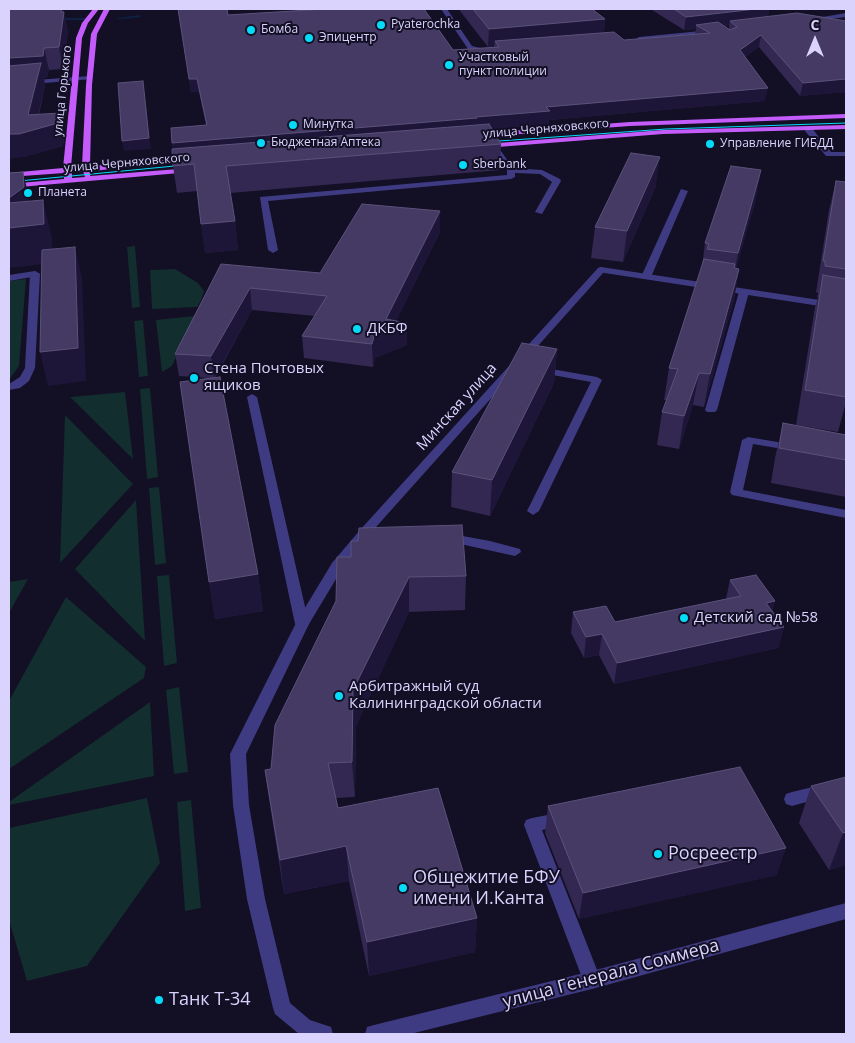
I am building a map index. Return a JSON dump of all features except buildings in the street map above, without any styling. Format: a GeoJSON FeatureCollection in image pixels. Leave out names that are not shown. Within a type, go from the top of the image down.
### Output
{"type":"FeatureCollection","features":[{"type":"Feature","properties":{"kind":"main road","name":"улица Горького"},"geometry":{"type":"LineString","coordinates":[[69,180],[68,150],[79,38],[85,23],[96,9]]}},
{"type":"Feature","properties":{"kind":"main road","name":"улица Горького"},"geometry":{"type":"LineString","coordinates":[[87,179],[90,78],[95,30],[107,9]]}},
{"type":"Feature","properties":{"kind":"main road","name":"улица Черняховского"},"geometry":{"type":"LineString","coordinates":[[468,136],[630,124],[846,116]]}},
{"type":"Feature","properties":{"kind":"main road"},"geometry":{"type":"LineString","coordinates":[[799,117],[808,128]]}},
{"type":"Feature","properties":{"kind":"main road","name":"улица Черняховского"},"geometry":{"type":"LineString","coordinates":[[474,147],[663,132],[846,128]]}},
{"type":"Feature","properties":{"kind":"main road","name":"улица Черняховского"},"geometry":{"type":"LineString","coordinates":[[9,175],[193,160]]}},
{"type":"Feature","properties":{"kind":"main road","name":"улица Черняховского"},"geometry":{"type":"LineString","coordinates":[[9,186],[201,170]]}},
{"type":"Feature","properties":{"kind":"street"},"geometry":{"type":"LineString","coordinates":[[444,9],[470,48],[476,51],[497,50]]}},
{"type":"Feature","properties":{"kind":"street"},"geometry":{"type":"LineString","coordinates":[[797,21],[846,15]]}},
{"type":"Feature","properties":{"kind":"street"},"geometry":{"type":"LineString","coordinates":[[633,40],[718,31]]}},
{"type":"Feature","properties":{"kind":"street"},"geometry":{"type":"LineString","coordinates":[[9,84],[90,78]]}},
{"type":"Feature","properties":{"kind":"street"},"geometry":{"type":"LineString","coordinates":[[808,128],[829,154],[846,154]]}},
{"type":"Feature","properties":{"kind":"street"},"geometry":{"type":"LineString","coordinates":[[273,250],[263,199],[511,178],[511,170],[494,146]]}},
{"type":"Feature","properties":{"kind":"street"},"geometry":{"type":"LineString","coordinates":[[511,170],[542,172],[557,181],[539,212]]}},
{"type":"Feature","properties":{"kind":"street"},"geometry":{"type":"LineString","coordinates":[[646,277],[684,191]]}},
{"type":"Feature","properties":{"kind":"street","name":"Минская улица"},"geometry":{"type":"LineString","coordinates":[[324,1034],[304,1027],[282,1008],[256,899],[240,797],[238,754],[302,624],[337,566],[364,533],[601,270],[846,307]]}},
{"type":"Feature","properties":{"kind":"street"},"geometry":{"type":"LineString","coordinates":[[9,278],[35,274],[30,368],[25,378],[16,386],[9,387]]}},
{"type":"Feature","properties":{"kind":"street"},"geometry":{"type":"LineString","coordinates":[[711,410],[744,292]]}},
{"type":"Feature","properties":{"kind":"street"},"geometry":{"type":"LineString","coordinates":[[516,366],[596,380],[533,511]]}},
{"type":"Feature","properties":{"kind":"street"},"geometry":{"type":"LineString","coordinates":[[252,397],[302,624]]}},
{"type":"Feature","properties":{"kind":"street"},"geometry":{"type":"LineString","coordinates":[[807,450],[748,440],[736,492],[846,514]]}},
{"type":"Feature","properties":{"kind":"street"},"geometry":{"type":"LineString","coordinates":[[364,533],[383,534]]}},
{"type":"Feature","properties":{"kind":"street"},"geometry":{"type":"LineString","coordinates":[[430,536],[458,538],[490,544],[515,552]]}},
{"type":"Feature","properties":{"kind":"street"},"geometry":{"type":"LineString","coordinates":[[792,799],[846,784]]}},
{"type":"Feature","properties":{"kind":"street"},"geometry":{"type":"LineString","coordinates":[[580,815],[532,825],[592,980]]}},
{"type":"Feature","properties":{"kind":"street","name":"улица Генерала Соммера"},"geometry":{"type":"LineString","coordinates":[[374,1034],[424,1028],[846,911]]}},
{"type":"Feature","properties":{"kind":"green space"},"geometry":{"type":"Polygon","coordinates":[[[135,246],[140,307],[132,308],[127,247],[135,246]]]}},
{"type":"Feature","properties":{"kind":"green space"},"geometry":{"type":"Polygon","coordinates":[[[175,269],[198,283],[204,291],[197,307],[152,309],[150,270],[175,269]]]}},
{"type":"Feature","properties":{"kind":"green space"},"geometry":{"type":"Polygon","coordinates":[[[26,279],[19,366],[9,380],[9,281],[26,279]]]}},
{"type":"Feature","properties":{"kind":"green space"},"geometry":{"type":"Polygon","coordinates":[[[195,316],[172,366],[162,372],[156,320],[195,316]]]}},
{"type":"Feature","properties":{"kind":"green space"},"geometry":{"type":"Polygon","coordinates":[[[143,320],[148,376],[139,377],[134,321],[143,320]]]}},
{"type":"Feature","properties":{"kind":"green space"},"geometry":{"type":"Polygon","coordinates":[[[150,388],[158,477],[147,479],[140,389],[150,388]]]}},
{"type":"Feature","properties":{"kind":"green space"},"geometry":{"type":"Polygon","coordinates":[[[125,392],[133,459],[70,397],[125,392]]]}},
{"type":"Feature","properties":{"kind":"green space"},"geometry":{"type":"Polygon","coordinates":[[[65,415],[133,484],[60,563],[65,415]]]}},
{"type":"Feature","properties":{"kind":"green space"},"geometry":{"type":"Polygon","coordinates":[[[159,487],[166,563],[155,565],[149,488],[159,487]]]}},
{"type":"Feature","properties":{"kind":"green space"},"geometry":{"type":"Polygon","coordinates":[[[136,500],[145,641],[75,569],[136,500]]]}},
{"type":"Feature","properties":{"kind":"green space"},"geometry":{"type":"Polygon","coordinates":[[[169,575],[177,663],[164,666],[157,576],[169,575]]]}},
{"type":"Feature","properties":{"kind":"green space"},"geometry":{"type":"Polygon","coordinates":[[[28,579],[9,613],[9,582],[28,579]]]}},
{"type":"Feature","properties":{"kind":"green space"},"geometry":{"type":"Polygon","coordinates":[[[66,597],[146,667],[144,678],[9,769],[9,701],[66,597]]]}},
{"type":"Feature","properties":{"kind":"green space"},"geometry":{"type":"Polygon","coordinates":[[[179,687],[188,772],[174,774],[166,690],[179,687]]]}},
{"type":"Feature","properties":{"kind":"green space"},"geometry":{"type":"Polygon","coordinates":[[[150,702],[154,776],[9,805],[9,802],[150,702]]]}},
{"type":"Feature","properties":{"kind":"green space"},"geometry":{"type":"Polygon","coordinates":[[[147,798],[160,863],[87,966],[27,981],[9,920],[9,828],[147,798]]]}},
{"type":"Feature","properties":{"kind":"green space"},"geometry":{"type":"Polygon","coordinates":[[[191,800],[201,908],[185,911],[177,802],[191,800]]]}},
{"type":"Feature","properties":{"kind":"waterway"},"geometry":{"type":"LineString","coordinates":[[119,18],[140,16]]}},
{"type":"Feature","properties":{"kind":"waterway"},"geometry":{"type":"LineString","coordinates":[[56,19],[86,19]]}},
{"type":"Feature","properties":{"kind":"tram line"},"geometry":{"type":"LineString","coordinates":[[485,142],[666,129],[846,123]]}},
{"type":"Feature","properties":{"kind":"tram line"},"geometry":{"type":"LineString","coordinates":[[9,182],[185,165]]}},
{"type":"Feature","properties":{"kind":"place","name":"Pyaterochka"},"geometry":{"type":"Point","coordinates":[381,25]}},
{"type":"Feature","properties":{"kind":"place","name":"Бомба"},"geometry":{"type":"Point","coordinates":[251,30]}},
{"type":"Feature","properties":{"kind":"place","name":"Эпицентр"},"geometry":{"type":"Point","coordinates":[309,38]}},
{"type":"Feature","properties":{"kind":"place","name":"Участковый пункт полиции"},"geometry":{"type":"Point","coordinates":[449,65]}},
{"type":"Feature","properties":{"kind":"place","name":"Минутка"},"geometry":{"type":"Point","coordinates":[293,125]}},
{"type":"Feature","properties":{"kind":"place","name":"Бюджетная Аптека"},"geometry":{"type":"Point","coordinates":[261,143]}},
{"type":"Feature","properties":{"kind":"place","name":"Управление ГИБДД"},"geometry":{"type":"Point","coordinates":[710,144]}},
{"type":"Feature","properties":{"kind":"place","name":"Sberbank"},"geometry":{"type":"Point","coordinates":[463,165]}},
{"type":"Feature","properties":{"kind":"place","name":"Планета"},"geometry":{"type":"Point","coordinates":[28,193]}},
{"type":"Feature","properties":{"kind":"place","name":"ДКБФ"},"geometry":{"type":"Point","coordinates":[357,329]}},
{"type":"Feature","properties":{"kind":"place","name":"Стена Почтовых ящиков"},"geometry":{"type":"Point","coordinates":[194,378]}},
{"type":"Feature","properties":{"kind":"place","name":"Детский сад №58"},"geometry":{"type":"Point","coordinates":[684,618]}},
{"type":"Feature","properties":{"kind":"place","name":"Арбитражный суд Калининградской области"},"geometry":{"type":"Point","coordinates":[339,696]}},
{"type":"Feature","properties":{"kind":"place","name":"Росрeeстр"},"geometry":{"type":"Point","coordinates":[658,854]}},
{"type":"Feature","properties":{"kind":"place","name":"Общежитие БФУ имени И.Канта"},"geometry":{"type":"Point","coordinates":[403,888]}},
{"type":"Feature","properties":{"kind":"place","name":"Танк Т-34"},"geometry":{"type":"Point","coordinates":[159,1000]}}]}
